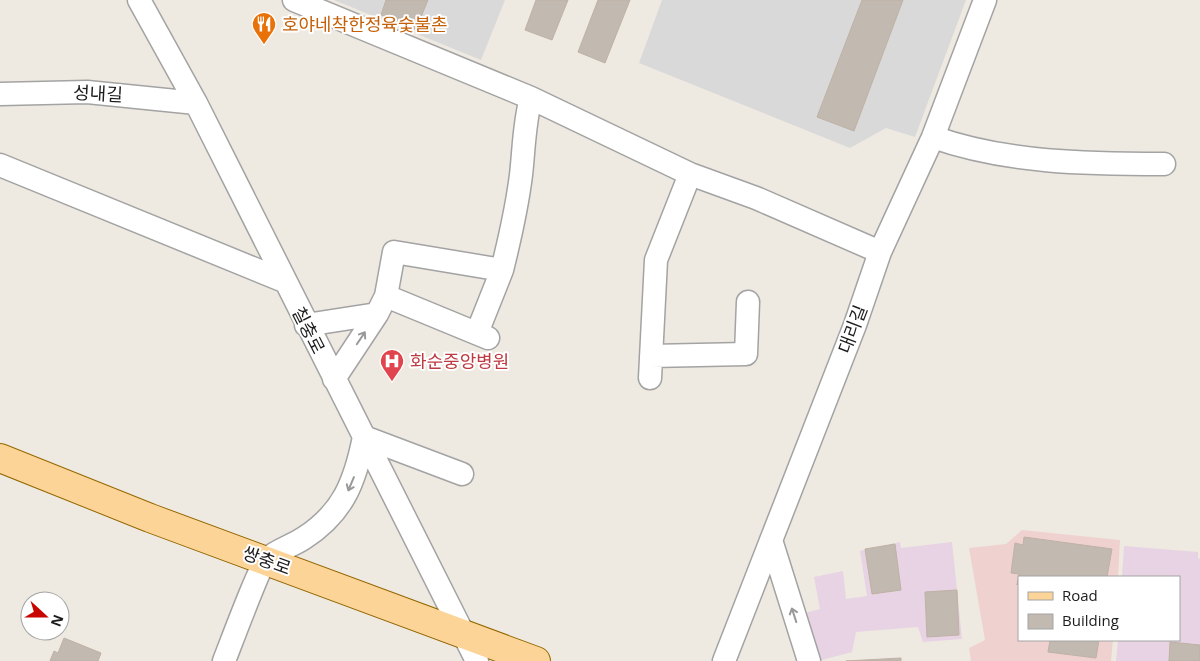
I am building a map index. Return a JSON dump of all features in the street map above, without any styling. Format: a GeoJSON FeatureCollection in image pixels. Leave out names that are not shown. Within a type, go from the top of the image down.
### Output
{"type":"FeatureCollection","features":[{"type":"Feature","properties":{"kind":"main road","name":"쌍충로"},"geometry":{"type":"LineString","coordinates":[[0,458],[150,518],[536,661]]}},
{"type":"Feature","properties":{"kind":"street","name":"칠충로"},"geometry":{"type":"LineString","coordinates":[[139,0],[196,103],[306,325],[477,661]]}},
{"type":"Feature","properties":{"kind":"street"},"geometry":{"type":"LineString","coordinates":[[294,0],[531,98],[690,174],[756,198],[880,252]]}},
{"type":"Feature","properties":{"kind":"street","name":"대리길"},"geometry":{"type":"LineString","coordinates":[[724,661],[855,325],[880,252],[933,137],[985,0]]}},
{"type":"Feature","properties":{"kind":"street","name":"성내길"},"geometry":{"type":"LineString","coordinates":[[0,94],[87,92],[196,103]]}},
{"type":"Feature","properties":{"kind":"street"},"geometry":{"type":"LineString","coordinates":[[306,325],[381,305],[483,336],[516,213],[524,145],[525,117],[531,98]]}},
{"type":"Feature","properties":{"kind":"street"},"geometry":{"type":"LineString","coordinates":[[933,137],[958,146],[1057,162],[1164,164]]}},
{"type":"Feature","properties":{"kind":"street"},"geometry":{"type":"LineString","coordinates":[[0,165],[284,281]]}},
{"type":"Feature","properties":{"kind":"street"},"geometry":{"type":"LineString","coordinates":[[650,378],[656,260],[690,174]]}},
{"type":"Feature","properties":{"kind":"street"},"geometry":{"type":"LineString","coordinates":[[334,379],[381,305],[394,252],[502,270]]}},
{"type":"Feature","properties":{"kind":"street"},"geometry":{"type":"LineString","coordinates":[[651,356],[746,354],[748,302]]}},
{"type":"Feature","properties":{"kind":"street"},"geometry":{"type":"LineString","coordinates":[[224,661],[266,560],[303,539],[325,523],[340,506],[358,467],[364,437],[462,474]]}},
{"type":"Feature","properties":{"kind":"street"},"geometry":{"type":"LineString","coordinates":[[771,540],[809,661]]}},
{"type":"Feature","properties":{"kind":"shaded area"},"geometry":{"type":"Polygon","coordinates":[[[334,0],[505,0],[481,60],[334,0]]]}},
{"type":"Feature","properties":{"kind":"shaded area"},"geometry":{"type":"Polygon","coordinates":[[[662,0],[966,0],[915,137],[886,128],[850,148],[639,63],[662,0]]]}},
{"type":"Feature","properties":{"kind":"shaded area"},"geometry":{"type":"Polygon","coordinates":[[[1022,530],[1120,540],[1118,576],[1018,576],[1018,641],[1113,641],[1111,661],[971,661],[969,648],[985,640],[969,548],[1006,544],[1022,530]]]}},
{"type":"Feature","properties":{"kind":"shaded area"},"geometry":{"type":"Polygon","coordinates":[[[900,542],[901,548],[952,542],[962,639],[923,642],[918,627],[856,632],[852,652],[818,661],[805,613],[820,609],[814,577],[843,571],[846,599],[867,596],[860,551],[900,542]]]}},
{"type":"Feature","properties":{"kind":"shaded area"},"geometry":{"type":"Polygon","coordinates":[[[1124,546],[1198,552],[1198,558],[1200,559],[1200,661],[1116,661],[1118,641],[1180,641],[1180,576],[1122,576],[1124,546]]]}},
{"type":"Feature","properties":{"kind":"building"},"geometry":{"type":"Polygon","coordinates":[[[386,0],[428,0],[416,29],[381,15],[386,0]]]}},
{"type":"Feature","properties":{"kind":"building"},"geometry":{"type":"Polygon","coordinates":[[[536,0],[568,0],[552,40],[525,30],[536,0]]]}},
{"type":"Feature","properties":{"kind":"building"},"geometry":{"type":"Polygon","coordinates":[[[598,0],[630,0],[605,63],[578,52],[598,0]]]}},
{"type":"Feature","properties":{"kind":"building"},"geometry":{"type":"Polygon","coordinates":[[[862,0],[903,0],[854,131],[817,117],[862,0]]]}},
{"type":"Feature","properties":{"kind":"building"},"geometry":{"type":"Polygon","coordinates":[[[1024,537],[1112,549],[1107,576],[1019,576],[1019,574],[1011,573],[1015,543],[1023,545],[1024,537]]]}},
{"type":"Feature","properties":{"kind":"building"},"geometry":{"type":"Polygon","coordinates":[[[895,544],[901,590],[872,594],[865,549],[895,544]]]}},
{"type":"Feature","properties":{"kind":"building"},"geometry":{"type":"Polygon","coordinates":[[[957,590],[959,635],[927,637],[925,592],[957,590]]]}},
{"type":"Feature","properties":{"kind":"building"},"geometry":{"type":"Polygon","coordinates":[[[70,640],[101,653],[98,661],[50,661],[54,651],[58,653],[63,641],[70,640]]]}},
{"type":"Feature","properties":{"kind":"building"},"geometry":{"type":"Polygon","coordinates":[[[1050,641],[1099,641],[1096,658],[1048,652],[1050,641]]]}},
{"type":"Feature","properties":{"kind":"building"},"geometry":{"type":"Polygon","coordinates":[[[1170,642],[1200,645],[1200,661],[1169,661],[1170,642]]]}},
{"type":"Feature","properties":{"kind":"building"},"geometry":{"type":"Polygon","coordinates":[[[901,658],[901,661],[846,661],[901,658]]]}},
{"type":"Feature","properties":{"kind":"place","name":"호야네착한정육숯불촌"},"geometry":{"type":"Point","coordinates":[264,45]}},
{"type":"Feature","properties":{"kind":"place","name":"화순중앙병원"},"geometry":{"type":"Point","coordinates":[392,382]}}]}
